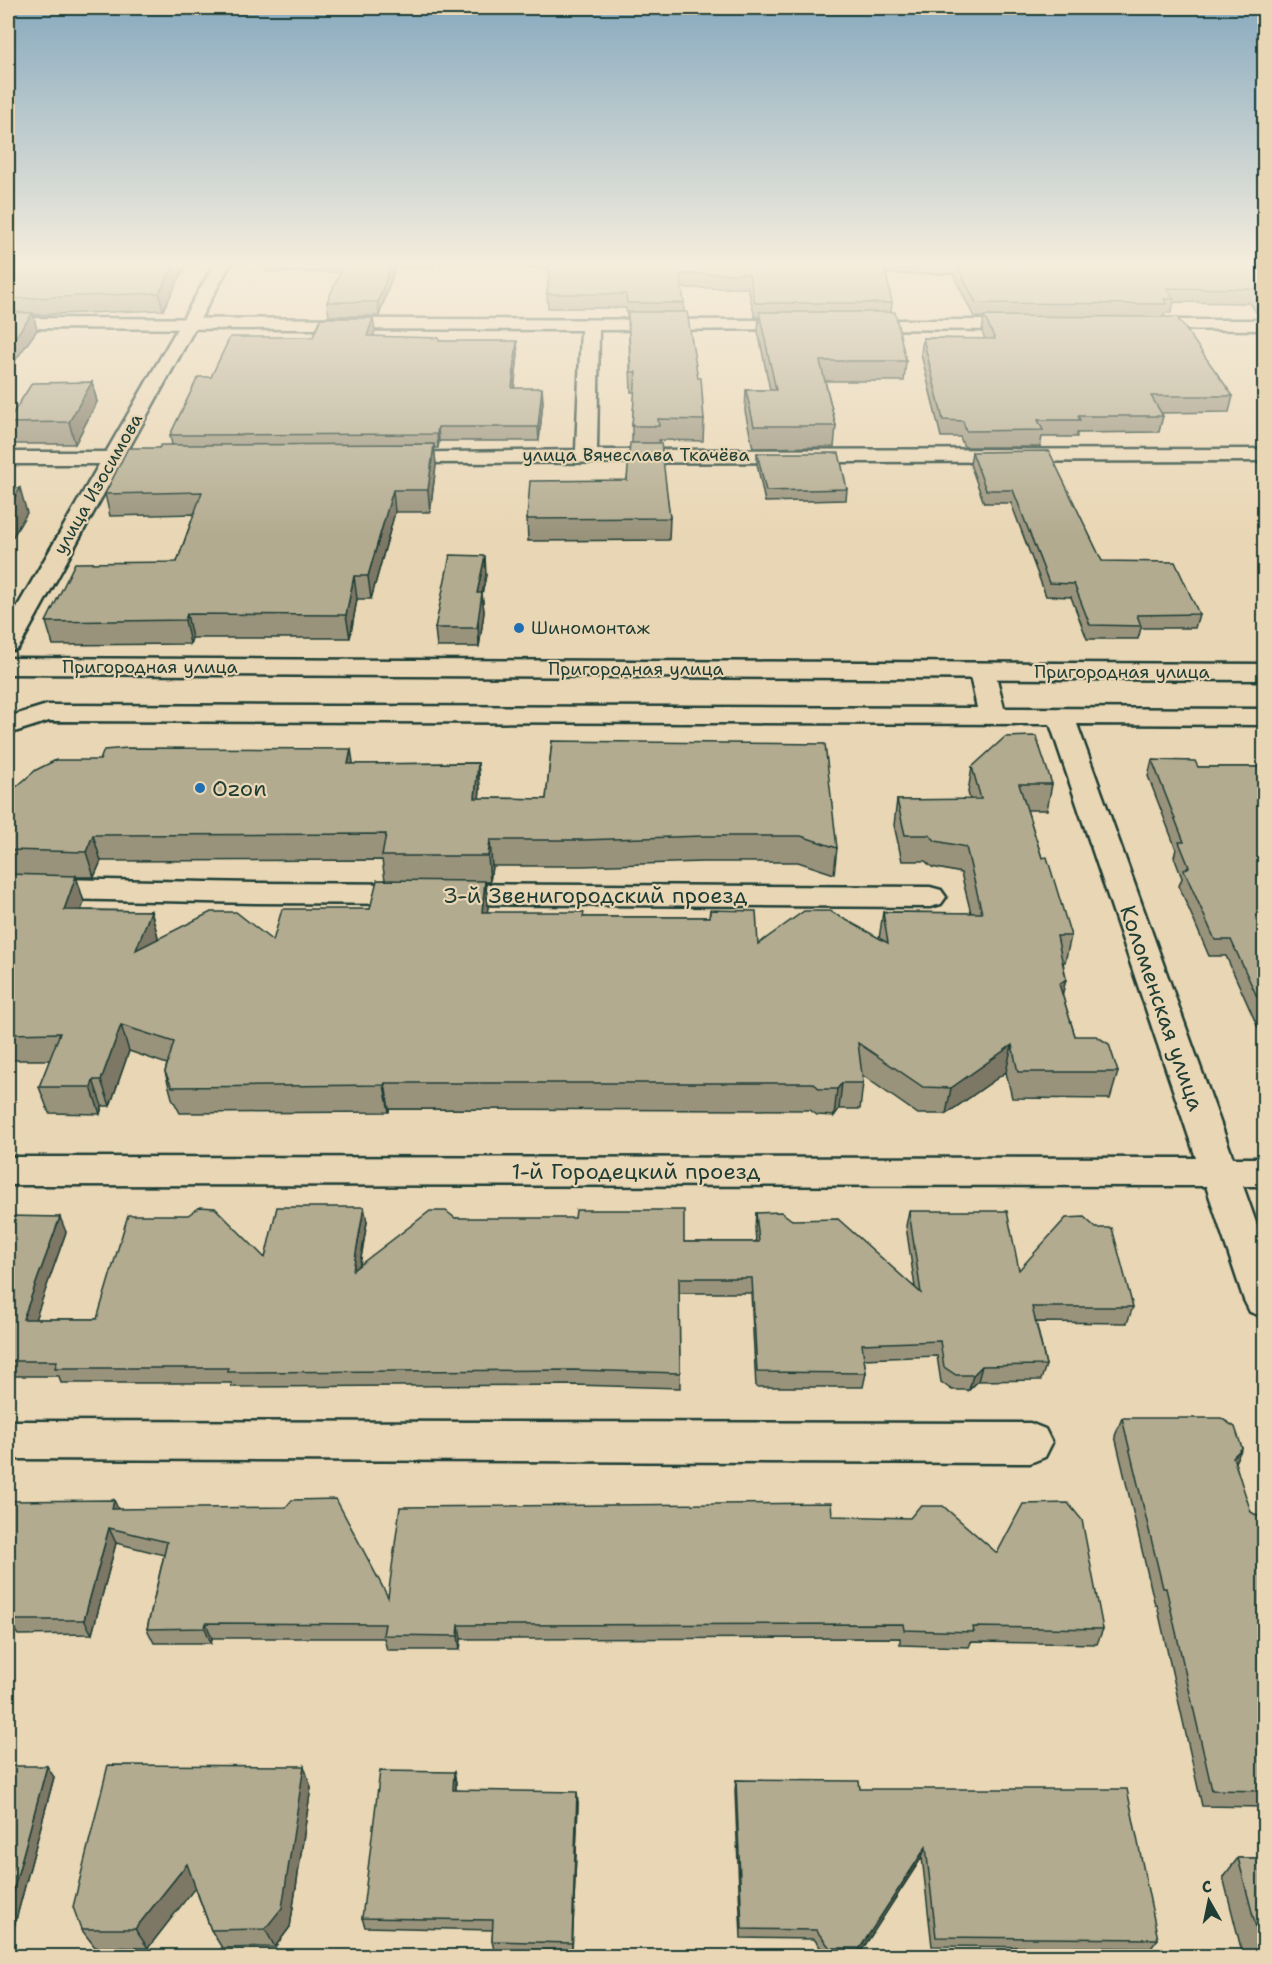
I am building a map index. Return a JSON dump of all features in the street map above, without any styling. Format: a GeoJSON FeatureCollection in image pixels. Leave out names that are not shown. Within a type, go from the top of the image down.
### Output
{"type":"FeatureCollection","features":[{"type":"Feature","properties":{"kind":"street","name":"улица Изосимова"},"geometry":{"type":"LineString","coordinates":[[8,644],[111,458],[173,353]]}},
{"type":"Feature","properties":{"kind":"street"},"geometry":{"type":"LineString","coordinates":[[586,455],[589,353]]}},
{"type":"Feature","properties":{"kind":"street","name":"улица Вячеслава Ткачёва"},"geometry":{"type":"LineString","coordinates":[[374,457],[1264,455]]}},
{"type":"Feature","properties":{"kind":"street"},"geometry":{"type":"LineString","coordinates":[[8,458],[162,458]]}},
{"type":"Feature","properties":{"kind":"street","name":"Пригородная улица"},"geometry":{"type":"LineString","coordinates":[[8,666],[1264,672]]}},
{"type":"Feature","properties":{"kind":"street"},"geometry":{"type":"LineString","coordinates":[[982,671],[992,716]]}},
{"type":"Feature","properties":{"kind":"street"},"geometry":{"type":"LineString","coordinates":[[8,726],[47,713],[1264,717]]}},
{"type":"Feature","properties":{"kind":"street","name":"Коломенская улица"},"geometry":{"type":"LineString","coordinates":[[1061,717],[1264,1300]]}},
{"type":"Feature","properties":{"kind":"street","name":"3-й Звенигородский проезд"},"geometry":{"type":"LineString","coordinates":[[8,888],[267,893],[930,897]]}},
{"type":"Feature","properties":{"kind":"street","name":"1-й Городецкий проезд"},"geometry":{"type":"LineString","coordinates":[[8,1171],[1264,1172]]}},
{"type":"Feature","properties":{"kind":"street"},"geometry":{"type":"LineString","coordinates":[[8,1440],[1030,1443]]}},
{"type":"Feature","properties":{"kind":"building"},"geometry":{"type":"Polygon","coordinates":[[[223,353],[516,353],[512,388],[542,388],[538,427],[438,427],[437,434],[170,435],[198,377],[211,377],[223,353]]]}},
{"type":"Feature","properties":{"kind":"building"},"geometry":{"type":"Polygon","coordinates":[[[630,353],[694,353],[698,378],[701,378],[704,420],[658,419],[659,426],[632,426],[636,372],[631,372],[630,353]]]}},
{"type":"Feature","properties":{"kind":"building"},"geometry":{"type":"Polygon","coordinates":[[[768,353],[904,353],[906,361],[820,361],[836,426],[754,426],[746,390],[776,390],[768,353]]]}},
{"type":"Feature","properties":{"kind":"building"},"geometry":{"type":"Polygon","coordinates":[[[927,353],[1202,353],[1233,396],[1151,396],[1163,416],[1078,416],[1080,420],[1038,420],[1043,430],[966,431],[963,421],[943,420],[927,353]]]}},
{"type":"Feature","properties":{"kind":"building"},"geometry":{"type":"Polygon","coordinates":[[[92,382],[69,422],[8,423],[32,383],[92,382]]]}},
{"type":"Feature","properties":{"kind":"building"},"geometry":{"type":"Polygon","coordinates":[[[630,443],[661,443],[670,518],[527,519],[530,481],[627,480],[630,443]]]}},
{"type":"Feature","properties":{"kind":"building"},"geometry":{"type":"Polygon","coordinates":[[[434,444],[428,490],[393,490],[368,576],[354,576],[346,615],[187,614],[185,620],[46,622],[75,563],[177,562],[202,492],[105,494],[128,448],[159,448],[161,445],[434,444]]]}},
{"type":"Feature","properties":{"kind":"building"},"geometry":{"type":"Polygon","coordinates":[[[1049,451],[1102,561],[1175,562],[1199,614],[1137,615],[1141,626],[1090,625],[1074,584],[1049,583],[1013,490],[986,490],[972,452],[1049,451]]]}},
{"type":"Feature","properties":{"kind":"building"},"geometry":{"type":"Polygon","coordinates":[[[757,453],[839,453],[847,489],[766,491],[757,453]]]}},
{"type":"Feature","properties":{"kind":"building"},"geometry":{"type":"Polygon","coordinates":[[[8,488],[20,488],[8,509],[8,488]]]}},
{"type":"Feature","properties":{"kind":"building"},"geometry":{"type":"Polygon","coordinates":[[[450,555],[485,556],[477,593],[482,593],[477,628],[435,628],[450,555]]]}},
{"type":"Feature","properties":{"kind":"building"},"geometry":{"type":"Polygon","coordinates":[[[1036,736],[1052,784],[1019,784],[1042,858],[1047,857],[1071,936],[1057,936],[1066,979],[1059,984],[1075,1036],[1096,1036],[1109,1044],[1118,1072],[1018,1072],[1012,1045],[951,1088],[923,1087],[858,1043],[863,1083],[842,1083],[837,1089],[820,1089],[813,1083],[385,1083],[384,1085],[172,1087],[165,1072],[174,1042],[121,1025],[101,1080],[93,1080],[91,1087],[39,1087],[60,1033],[8,1034],[8,874],[76,876],[64,910],[151,911],[136,950],[211,912],[236,912],[273,941],[282,909],[370,909],[377,880],[485,881],[482,912],[584,912],[583,917],[710,917],[710,910],[756,911],[758,944],[804,911],[830,911],[888,943],[883,912],[982,913],[966,847],[936,841],[929,835],[905,835],[897,800],[981,799],[972,767],[1005,737],[1036,736]]]}},
{"type":"Feature","properties":{"kind":"building"},"geometry":{"type":"Polygon","coordinates":[[[552,741],[825,744],[837,848],[801,836],[703,836],[490,840],[488,856],[382,856],[386,834],[93,835],[86,852],[8,850],[8,794],[36,770],[56,760],[100,760],[104,750],[128,748],[351,749],[348,764],[478,763],[475,798],[546,799],[552,741]]]}},
{"type":"Feature","properties":{"kind":"building"},"geometry":{"type":"Polygon","coordinates":[[[1152,760],[1195,761],[1198,767],[1264,767],[1264,1012],[1231,940],[1215,940],[1184,870],[1189,867],[1179,842],[1184,842],[1152,760]]]}},
{"type":"Feature","properties":{"kind":"building"},"geometry":{"type":"Polygon","coordinates":[[[200,1207],[215,1208],[265,1258],[277,1207],[364,1207],[353,1270],[430,1211],[446,1211],[455,1218],[575,1218],[576,1210],[684,1210],[684,1242],[759,1242],[756,1213],[781,1212],[792,1220],[838,1219],[921,1293],[909,1211],[1007,1211],[1019,1270],[1066,1218],[1084,1217],[1096,1228],[1112,1228],[1133,1307],[1032,1307],[1046,1365],[982,1366],[973,1375],[956,1375],[944,1367],[940,1341],[862,1344],[866,1373],[757,1372],[752,1278],[679,1278],[680,1373],[573,1370],[227,1372],[228,1368],[55,1368],[57,1361],[8,1361],[8,1216],[60,1217],[23,1319],[97,1319],[128,1215],[188,1215],[200,1207]]]}},
{"type":"Feature","properties":{"kind":"building"},"geometry":{"type":"Polygon","coordinates":[[[1122,1418],[1221,1418],[1235,1427],[1242,1448],[1233,1457],[1251,1512],[1263,1519],[1264,1524],[1264,1539],[1259,1544],[1264,1564],[1264,1791],[1212,1790],[1166,1588],[1163,1588],[1122,1418]]]}},
{"type":"Feature","properties":{"kind":"building"},"geometry":{"type":"Polygon","coordinates":[[[336,1499],[388,1597],[400,1507],[831,1503],[832,1516],[910,1518],[920,1506],[943,1506],[997,1553],[1023,1504],[1068,1503],[1082,1520],[1103,1629],[973,1627],[974,1632],[904,1630],[903,1624],[459,1625],[458,1636],[383,1635],[385,1624],[206,1623],[205,1628],[147,1629],[167,1542],[109,1528],[84,1620],[9,1620],[11,1613],[8,1613],[8,1501],[114,1500],[112,1509],[286,1507],[292,1500],[336,1499]]]}},
{"type":"Feature","properties":{"kind":"building"},"geometry":{"type":"Polygon","coordinates":[[[108,1765],[304,1766],[282,1908],[265,1929],[211,1930],[187,1864],[135,1929],[81,1929],[73,1907],[108,1765]]]}},
{"type":"Feature","properties":{"kind":"building"},"geometry":{"type":"Polygon","coordinates":[[[8,1766],[47,1766],[8,1910],[8,1766]]]}},
{"type":"Feature","properties":{"kind":"building"},"geometry":{"type":"Polygon","coordinates":[[[380,1771],[454,1772],[453,1790],[577,1792],[572,1943],[492,1941],[493,1920],[362,1918],[380,1771]]]}},
{"type":"Feature","properties":{"kind":"building"},"geometry":{"type":"Polygon","coordinates":[[[736,1780],[859,1781],[860,1789],[1127,1789],[1158,1939],[936,1937],[926,1847],[860,1948],[830,1948],[816,1930],[742,1929],[736,1780]]]}},
{"type":"Feature","properties":{"kind":"building"},"geometry":{"type":"Polygon","coordinates":[[[1238,1858],[1264,1858],[1264,1944],[1260,1943],[1238,1858]]]}},
{"type":"Feature","properties":{"kind":"place","name":"Шиномонтаж"},"geometry":{"type":"Point","coordinates":[519,628]}},
{"type":"Feature","properties":{"kind":"place","name":"Ozon"},"geometry":{"type":"Point","coordinates":[200,788]}}]}
